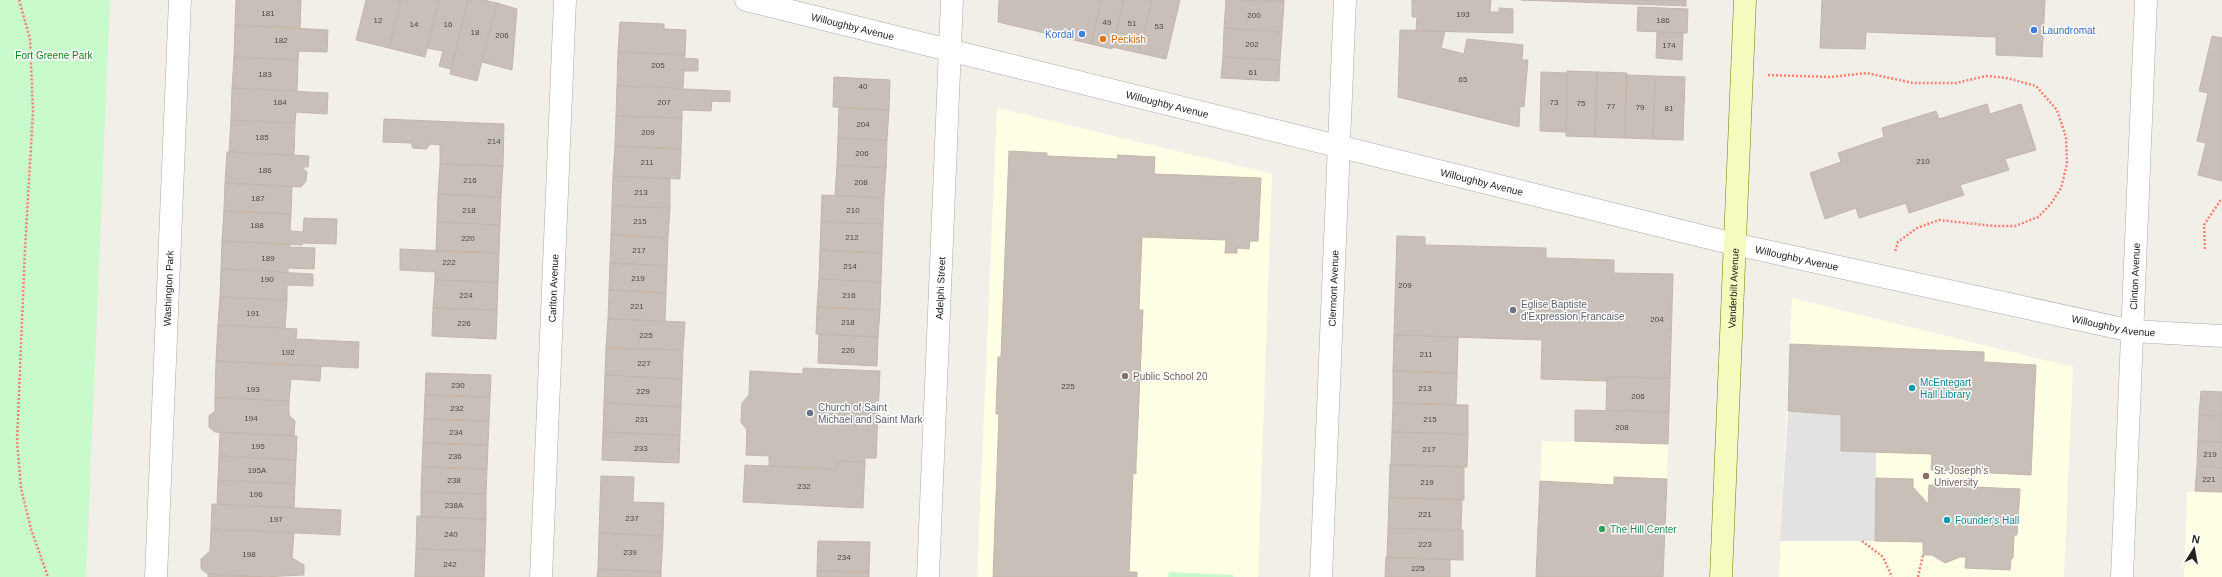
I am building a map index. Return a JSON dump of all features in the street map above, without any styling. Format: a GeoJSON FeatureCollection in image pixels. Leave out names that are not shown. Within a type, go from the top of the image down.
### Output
{"type":"FeatureCollection","features":[{"type":"Feature","properties":{"kind":"main road","name":"Vanderbilt Avenue"},"geometry":{"type":"LineString","coordinates":[[1721,577],[1745,0]]}},
{"type":"Feature","properties":{"kind":"street","name":"Washington Park"},"geometry":{"type":"LineString","coordinates":[[156,577],[180,0]]}},
{"type":"Feature","properties":{"kind":"street","name":"Carlton Avenue"},"geometry":{"type":"LineString","coordinates":[[541,577],[565,0]]}},
{"type":"Feature","properties":{"kind":"street","name":"Willoughby Avenue"},"geometry":{"type":"LineString","coordinates":[[746,0],[1734,244],[2132,331],[2222,336]]}},
{"type":"Feature","properties":{"kind":"street","name":"Adelphi Street"},"geometry":{"type":"LineString","coordinates":[[928,577],[952,0]]}},
{"type":"Feature","properties":{"kind":"street","name":"Clermont Avenue"},"geometry":{"type":"LineString","coordinates":[[1321,577],[1345,0]]}},
{"type":"Feature","properties":{"kind":"street","name":"Clinton Avenue"},"geometry":{"type":"LineString","coordinates":[[2122,577],[2146,0]]}},
{"type":"Feature","properties":{"kind":"path"},"geometry":{"type":"LineString","coordinates":[[19,0],[30,39],[33,112],[25,249],[17,442],[21,488],[31,529],[48,577]]}},
{"type":"Feature","properties":{"kind":"path"},"geometry":{"type":"LineString","coordinates":[[1784,75],[1830,77],[1867,72],[1913,83],[1956,83],[1986,76],[2007,78],[2036,86],[2057,110],[2066,137],[2067,164],[2061,188],[2050,205],[2038,217],[2015,226],[1994,226],[1939,220],[1917,228],[1898,242]]}},
{"type":"Feature","properties":{"kind":"path"},"geometry":{"type":"LineString","coordinates":[[2205,249],[2204,225],[2220,201],[2222,201]]}},
{"type":"Feature","properties":{"kind":"path"},"geometry":{"type":"LineString","coordinates":[[1862,541],[1883,557],[1892,577]]}},
{"type":"Feature","properties":{"kind":"path"},"geometry":{"type":"LineString","coordinates":[[1918,577],[1923,555]]}},
{"type":"Feature","properties":{"kind":"shaded area","name":"Public School 20"},"geometry":{"type":"Polygon","coordinates":[[[997,108],[1272,174],[1258,577],[977,577],[997,108]]]}},
{"type":"Feature","properties":{"kind":"shaded area","name":"St. Joseph's University"},"geometry":{"type":"Polygon","coordinates":[[[1792,298],[2073,367],[2064,577],[1779,577],[1792,298]]]}},
{"type":"Feature","properties":{"kind":"shaded area"},"geometry":{"type":"Polygon","coordinates":[[[1788,411],[1841,415],[1876,451],[1875,541],[1780,541],[1788,411]]]}},
{"type":"Feature","properties":{"kind":"shaded area","name":"The Hill Center"},"geometry":{"type":"Polygon","coordinates":[[[1542,441],[1668,444],[1663,577],[1536,577],[1542,441]]]}},
{"type":"Feature","properties":{"kind":"shaded area"},"geometry":{"type":"Polygon","coordinates":[[[2187,492],[2222,493],[2222,577],[2184,577],[2187,492]]]}},
{"type":"Feature","properties":{"kind":"green space","name":"Fort Greene Park"},"geometry":{"type":"Polygon","coordinates":[[[0,0],[110,0],[86,577],[0,577],[0,0]]]}},
{"type":"Feature","properties":{"kind":"green space"},"geometry":{"type":"Polygon","coordinates":[[[1169,572],[1233,575],[1233,577],[1168,577],[1169,572]]]}},
{"type":"Feature","properties":{"kind":"building"},"geometry":{"type":"Polygon","coordinates":[[[236,0],[301,0],[300,28],[235,25],[236,0]]]}},
{"type":"Feature","properties":{"kind":"building"},"geometry":{"type":"Polygon","coordinates":[[[366,0],[401,0],[389,48],[356,40],[366,0]]]}},
{"type":"Feature","properties":{"kind":"building"},"geometry":{"type":"Polygon","coordinates":[[[401,0],[439,0],[425,57],[389,48],[401,0]]]}},
{"type":"Feature","properties":{"kind":"building"},"geometry":{"type":"Polygon","coordinates":[[[439,0],[468,0],[451,69],[439,66],[443,51],[427,48],[439,0]]]}},
{"type":"Feature","properties":{"kind":"building"},"geometry":{"type":"Polygon","coordinates":[[[468,0],[483,0],[497,3],[477,81],[450,74],[468,0]]]}},
{"type":"Feature","properties":{"kind":"building"},"geometry":{"type":"Polygon","coordinates":[[[999,0],[1101,0],[1091,44],[998,22],[999,0]]]}},
{"type":"Feature","properties":{"kind":"building"},"geometry":{"type":"Polygon","coordinates":[[[1101,0],[1124,0],[1112,49],[1091,44],[1101,0]]]}},
{"type":"Feature","properties":{"kind":"building"},"geometry":{"type":"Polygon","coordinates":[[[1124,0],[1152,0],[1139,53],[1112,47],[1124,0]]]}},
{"type":"Feature","properties":{"kind":"building"},"geometry":{"type":"Polygon","coordinates":[[[1152,0],[1180,0],[1166,59],[1139,53],[1152,0]]]}},
{"type":"Feature","properties":{"kind":"building"},"geometry":{"type":"Polygon","coordinates":[[[1226,0],[1284,2],[1282,32],[1224,28],[1226,0]]]}},
{"type":"Feature","properties":{"kind":"building"},"geometry":{"type":"Polygon","coordinates":[[[1245,0],[1284,0],[1284,2],[1245,0]]]}},
{"type":"Feature","properties":{"kind":"building"},"geometry":{"type":"Polygon","coordinates":[[[1412,0],[1491,0],[1490,12],[1499,12],[1499,8],[1513,9],[1513,33],[1416,31],[1417,17],[1412,17],[1412,0]]]}},
{"type":"Feature","properties":{"kind":"building"},"geometry":{"type":"Polygon","coordinates":[[[1521,0],[1686,0],[1686,6],[1521,0]]]}},
{"type":"Feature","properties":{"kind":"building"},"geometry":{"type":"Polygon","coordinates":[[[1822,0],[2045,0],[2042,57],[1996,55],[1996,37],[1866,32],[1865,49],[1820,48],[1822,0]]]}},
{"type":"Feature","properties":{"kind":"building"},"geometry":{"type":"Polygon","coordinates":[[[497,3],[517,9],[512,70],[482,62],[497,3]]]}},
{"type":"Feature","properties":{"kind":"building"},"geometry":{"type":"Polygon","coordinates":[[[1638,7],[1688,9],[1687,33],[1637,31],[1638,7]]]}},
{"type":"Feature","properties":{"kind":"building"},"geometry":{"type":"Polygon","coordinates":[[[620,22],[664,24],[664,29],[686,30],[685,55],[618,52],[620,22]]]}},
{"type":"Feature","properties":{"kind":"building"},"geometry":{"type":"Polygon","coordinates":[[[235,25],[328,30],[327,52],[299,51],[298,60],[234,57],[235,25]]]}},
{"type":"Feature","properties":{"kind":"building"},"geometry":{"type":"Polygon","coordinates":[[[1224,28],[1282,32],[1280,60],[1223,57],[1224,28]]]}},
{"type":"Feature","properties":{"kind":"building"},"geometry":{"type":"Polygon","coordinates":[[[1400,30],[1445,31],[1441,48],[1464,54],[1467,39],[1523,45],[1522,60],[1528,60],[1524,107],[1520,106],[1519,127],[1398,97],[1400,30]]]}},
{"type":"Feature","properties":{"kind":"building"},"geometry":{"type":"Polygon","coordinates":[[[1657,32],[1683,33],[1682,60],[1656,58],[1657,32]]]}},
{"type":"Feature","properties":{"kind":"building"},"geometry":{"type":"Polygon","coordinates":[[[2212,36],[2222,38],[2222,181],[2198,175],[2206,143],[2197,141],[2208,93],[2199,91],[2212,36]]]}},
{"type":"Feature","properties":{"kind":"building"},"geometry":{"type":"Polygon","coordinates":[[[618,52],[685,55],[684,58],[698,59],[698,71],[684,71],[683,88],[617,86],[618,52]]]}},
{"type":"Feature","properties":{"kind":"building"},"geometry":{"type":"Polygon","coordinates":[[[234,57],[298,60],[297,91],[232,88],[234,57]]]}},
{"type":"Feature","properties":{"kind":"building"},"geometry":{"type":"Polygon","coordinates":[[[1223,57],[1280,60],[1279,81],[1221,78],[1223,57]]]}},
{"type":"Feature","properties":{"kind":"building"},"geometry":{"type":"Polygon","coordinates":[[[1567,71],[1597,72],[1595,137],[1566,136],[1567,71]]]}},
{"type":"Feature","properties":{"kind":"building"},"geometry":{"type":"Polygon","coordinates":[[[1541,72],[1567,73],[1566,132],[1540,131],[1541,72]]]}},
{"type":"Feature","properties":{"kind":"building"},"geometry":{"type":"Polygon","coordinates":[[[1597,72],[1627,73],[1625,138],[1595,137],[1597,72]]]}},
{"type":"Feature","properties":{"kind":"building"},"geometry":{"type":"Polygon","coordinates":[[[1626,75],[1655,76],[1653,139],[1625,138],[1626,75]]]}},
{"type":"Feature","properties":{"kind":"building"},"geometry":{"type":"Polygon","coordinates":[[[1655,76],[1685,77],[1683,140],[1653,139],[1655,76]]]}},
{"type":"Feature","properties":{"kind":"building"},"geometry":{"type":"Polygon","coordinates":[[[834,77],[890,80],[889,110],[833,107],[834,77]]]}},
{"type":"Feature","properties":{"kind":"building"},"geometry":{"type":"Polygon","coordinates":[[[617,86],[730,91],[730,102],[712,101],[711,111],[682,110],[682,118],[616,116],[617,86]]]}},
{"type":"Feature","properties":{"kind":"building"},"geometry":{"type":"Polygon","coordinates":[[[232,88],[328,93],[327,114],[296,112],[295,123],[231,120],[232,88]]]}},
{"type":"Feature","properties":{"kind":"building"},"geometry":{"type":"Polygon","coordinates":[[[1987,104],[1990,114],[2021,104],[2036,150],[2005,159],[2009,170],[1960,185],[1964,195],[1909,213],[1906,203],[1859,218],[1856,208],[1825,219],[1810,173],[1841,162],[1838,153],[1884,137],[1882,128],[1936,111],[1939,119],[1987,104]]]}},
{"type":"Feature","properties":{"kind":"building"},"geometry":{"type":"Polygon","coordinates":[[[839,108],[889,110],[887,140],[838,138],[839,108]]]}},
{"type":"Feature","properties":{"kind":"building"},"geometry":{"type":"Polygon","coordinates":[[[616,116],[682,118],[681,149],[615,146],[616,116]]]}},
{"type":"Feature","properties":{"kind":"building"},"geometry":{"type":"Polygon","coordinates":[[[384,119],[504,124],[503,166],[440,164],[440,145],[430,144],[426,149],[413,148],[411,143],[383,142],[384,119]]]}},
{"type":"Feature","properties":{"kind":"building"},"geometry":{"type":"Polygon","coordinates":[[[231,120],[295,123],[294,155],[229,152],[231,120]]]}},
{"type":"Feature","properties":{"kind":"building"},"geometry":{"type":"Polygon","coordinates":[[[838,138],[887,140],[886,168],[837,165],[838,138]]]}},
{"type":"Feature","properties":{"kind":"building"},"geometry":{"type":"Polygon","coordinates":[[[615,146],[681,149],[680,179],[613,176],[615,146]]]}},
{"type":"Feature","properties":{"kind":"building"},"geometry":{"type":"Polygon","coordinates":[[[1009,151],[1047,153],[1047,156],[1118,159],[1117,155],[1155,157],[1154,174],[1261,178],[1258,241],[1250,241],[1249,249],[1237,248],[1237,253],[1225,253],[1226,240],[1142,237],[1139,310],[1143,310],[1136,474],[1133,473],[1129,572],[1137,572],[1137,577],[993,577],[999,414],[996,414],[998,357],[1001,357],[1009,151]]]}},
{"type":"Feature","properties":{"kind":"building"},"geometry":{"type":"Polygon","coordinates":[[[227,152],[309,156],[308,167],[302,167],[307,172],[306,181],[301,187],[225,183],[227,152]]]}},
{"type":"Feature","properties":{"kind":"building"},"geometry":{"type":"Polygon","coordinates":[[[440,164],[503,166],[501,197],[438,194],[440,164]]]}},
{"type":"Feature","properties":{"kind":"building"},"geometry":{"type":"Polygon","coordinates":[[[837,165],[886,168],[884,198],[835,195],[837,165]]]}},
{"type":"Feature","properties":{"kind":"building"},"geometry":{"type":"Polygon","coordinates":[[[613,176],[670,178],[670,208],[612,206],[613,176]]]}},
{"type":"Feature","properties":{"kind":"building"},"geometry":{"type":"Polygon","coordinates":[[[225,183],[292,186],[291,214],[224,211],[225,183]]]}},
{"type":"Feature","properties":{"kind":"building"},"geometry":{"type":"Polygon","coordinates":[[[438,194],[501,197],[500,225],[437,222],[438,194]]]}},
{"type":"Feature","properties":{"kind":"building"},"geometry":{"type":"Polygon","coordinates":[[[822,195],[884,198],[883,224],[821,222],[822,195]]]}},
{"type":"Feature","properties":{"kind":"building"},"geometry":{"type":"Polygon","coordinates":[[[612,206],[670,208],[668,238],[611,235],[612,206]]]}},
{"type":"Feature","properties":{"kind":"building"},"geometry":{"type":"Polygon","coordinates":[[[224,211],[291,214],[290,231],[303,232],[304,218],[337,219],[336,244],[303,243],[302,245],[222,241],[224,211]]]}},
{"type":"Feature","properties":{"kind":"building"},"geometry":{"type":"Polygon","coordinates":[[[437,222],[500,225],[499,253],[436,251],[437,222]]]}},
{"type":"Feature","properties":{"kind":"building"},"geometry":{"type":"Polygon","coordinates":[[[821,222],[883,224],[882,253],[820,250],[821,222]]]}},
{"type":"Feature","properties":{"kind":"building"},"geometry":{"type":"Polygon","coordinates":[[[611,235],[668,238],[667,266],[610,263],[611,235]]]}},
{"type":"Feature","properties":{"kind":"building"},"geometry":{"type":"Polygon","coordinates":[[[1397,236],[1425,237],[1425,245],[1546,248],[1546,258],[1614,260],[1614,273],[1673,274],[1670,378],[1607,377],[1607,381],[1541,379],[1542,340],[1394,335],[1397,236]]]}},
{"type":"Feature","properties":{"kind":"building"},"geometry":{"type":"Polygon","coordinates":[[[222,241],[290,244],[289,247],[315,248],[314,269],[288,268],[288,272],[221,269],[222,241]]]}},
{"type":"Feature","properties":{"kind":"building"},"geometry":{"type":"Polygon","coordinates":[[[400,249],[499,253],[498,282],[435,280],[435,272],[400,270],[400,249]]]}},
{"type":"Feature","properties":{"kind":"building"},"geometry":{"type":"Polygon","coordinates":[[[820,250],[882,253],[881,282],[819,279],[820,250]]]}},
{"type":"Feature","properties":{"kind":"building"},"geometry":{"type":"Polygon","coordinates":[[[610,263],[667,266],[666,293],[609,290],[610,263]]]}},
{"type":"Feature","properties":{"kind":"building"},"geometry":{"type":"Polygon","coordinates":[[[221,269],[313,274],[313,286],[287,285],[287,300],[220,297],[221,269]]]}},
{"type":"Feature","properties":{"kind":"building"},"geometry":{"type":"Polygon","coordinates":[[[819,279],[881,282],[880,310],[817,307],[819,279]]]}},
{"type":"Feature","properties":{"kind":"building"},"geometry":{"type":"Polygon","coordinates":[[[435,280],[498,282],[497,310],[433,308],[435,280]]]}},
{"type":"Feature","properties":{"kind":"building"},"geometry":{"type":"Polygon","coordinates":[[[609,290],[666,293],[665,321],[608,319],[609,290]]]}},
{"type":"Feature","properties":{"kind":"building"},"geometry":{"type":"Polygon","coordinates":[[[220,297],[287,300],[285,328],[218,325],[220,297]]]}},
{"type":"Feature","properties":{"kind":"building"},"geometry":{"type":"Polygon","coordinates":[[[817,307],[880,310],[878,337],[816,334],[817,307]]]}},
{"type":"Feature","properties":{"kind":"building"},"geometry":{"type":"Polygon","coordinates":[[[433,308],[497,310],[496,339],[432,336],[433,308]]]}},
{"type":"Feature","properties":{"kind":"building"},"geometry":{"type":"Polygon","coordinates":[[[608,319],[685,322],[683,350],[606,348],[608,319]]]}},
{"type":"Feature","properties":{"kind":"building"},"geometry":{"type":"Polygon","coordinates":[[[218,325],[297,329],[296,339],[359,342],[358,368],[216,361],[218,325]]]}},
{"type":"Feature","properties":{"kind":"building"},"geometry":{"type":"Polygon","coordinates":[[[819,334],[878,337],[877,366],[818,363],[819,334]]]}},
{"type":"Feature","properties":{"kind":"building"},"geometry":{"type":"Polygon","coordinates":[[[1394,335],[1458,337],[1457,373],[1393,371],[1394,335]]]}},
{"type":"Feature","properties":{"kind":"building","name":"McEntegart Hall Library"},"geometry":{"type":"Polygon","coordinates":[[[1790,344],[1984,352],[1984,362],[2036,365],[2031,475],[1931,470],[1932,454],[1841,451],[1841,415],[1788,411],[1790,344]]]}},
{"type":"Feature","properties":{"kind":"building"},"geometry":{"type":"Polygon","coordinates":[[[606,348],[683,350],[682,379],[605,375],[606,348]]]}},
{"type":"Feature","properties":{"kind":"building"},"geometry":{"type":"Polygon","coordinates":[[[216,361],[321,366],[320,381],[291,379],[289,401],[215,398],[216,361]]]}},
{"type":"Feature","properties":{"kind":"building","name":"Church of Saint Michael and Saint Mark"},"geometry":{"type":"Polygon","coordinates":[[[803,368],[880,371],[876,458],[865,458],[865,462],[836,461],[836,469],[769,466],[769,456],[746,455],[747,430],[741,422],[742,403],[749,395],[750,371],[803,374],[803,368]]]}},
{"type":"Feature","properties":{"kind":"building"},"geometry":{"type":"Polygon","coordinates":[[[1393,371],[1457,373],[1456,405],[1393,403],[1393,371]]]}},
{"type":"Feature","properties":{"kind":"building"},"geometry":{"type":"Polygon","coordinates":[[[426,373],[491,375],[490,397],[425,395],[426,373]]]}},
{"type":"Feature","properties":{"kind":"building"},"geometry":{"type":"Polygon","coordinates":[[[605,375],[682,379],[681,407],[604,403],[605,375]]]}},
{"type":"Feature","properties":{"kind":"building"},"geometry":{"type":"Polygon","coordinates":[[[1607,377],[1670,378],[1669,412],[1606,410],[1607,377]]]}},
{"type":"Feature","properties":{"kind":"building"},"geometry":{"type":"Polygon","coordinates":[[[2201,391],[2222,392],[2222,416],[2199,415],[2201,391]]]}},
{"type":"Feature","properties":{"kind":"building"},"geometry":{"type":"Polygon","coordinates":[[[425,395],[490,397],[489,421],[424,419],[425,395]]]}},
{"type":"Feature","properties":{"kind":"building"},"geometry":{"type":"Polygon","coordinates":[[[215,397],[289,401],[289,415],[295,421],[294,436],[215,432],[209,427],[209,416],[215,411],[215,397]]]}},
{"type":"Feature","properties":{"kind":"building"},"geometry":{"type":"Polygon","coordinates":[[[604,403],[681,407],[680,435],[603,432],[604,403]]]}},
{"type":"Feature","properties":{"kind":"building"},"geometry":{"type":"Polygon","coordinates":[[[1393,403],[1468,405],[1468,434],[1392,432],[1393,403]]]}},
{"type":"Feature","properties":{"kind":"building"},"geometry":{"type":"Polygon","coordinates":[[[1575,410],[1669,412],[1668,444],[1575,441],[1575,410]]]}},
{"type":"Feature","properties":{"kind":"building"},"geometry":{"type":"Polygon","coordinates":[[[2199,415],[2222,416],[2222,442],[2198,441],[2199,415]]]}},
{"type":"Feature","properties":{"kind":"building"},"geometry":{"type":"Polygon","coordinates":[[[424,419],[489,421],[488,445],[423,443],[424,419]]]}},
{"type":"Feature","properties":{"kind":"building"},"geometry":{"type":"Polygon","coordinates":[[[220,432],[297,436],[296,460],[219,456],[220,432]]]}},
{"type":"Feature","properties":{"kind":"building"},"geometry":{"type":"Polygon","coordinates":[[[603,432],[680,435],[679,463],[602,460],[603,432]]]}},
{"type":"Feature","properties":{"kind":"building"},"geometry":{"type":"Polygon","coordinates":[[[1392,432],[1468,434],[1467,467],[1391,465],[1392,432]]]}},
{"type":"Feature","properties":{"kind":"building"},"geometry":{"type":"Polygon","coordinates":[[[2198,441],[2222,442],[2222,468],[2197,466],[2198,441]]]}},
{"type":"Feature","properties":{"kind":"building"},"geometry":{"type":"Polygon","coordinates":[[[423,443],[488,445],[487,469],[422,467],[423,443]]]}},
{"type":"Feature","properties":{"kind":"building"},"geometry":{"type":"Polygon","coordinates":[[[219,456],[296,460],[295,484],[218,480],[219,456]]]}},
{"type":"Feature","properties":{"kind":"building"},"geometry":{"type":"Polygon","coordinates":[[[836,461],[865,462],[863,508],[743,502],[745,465],[836,469],[836,461]]]}},
{"type":"Feature","properties":{"kind":"building"},"geometry":{"type":"Polygon","coordinates":[[[1390,464],[1464,467],[1464,500],[1389,498],[1390,464]]]}},
{"type":"Feature","properties":{"kind":"building"},"geometry":{"type":"Polygon","coordinates":[[[2197,466],[2222,468],[2222,492],[2195,491],[2197,466]]]}},
{"type":"Feature","properties":{"kind":"building"},"geometry":{"type":"Polygon","coordinates":[[[422,467],[487,469],[486,494],[421,492],[422,467]]]}},
{"type":"Feature","properties":{"kind":"building"},"geometry":{"type":"Polygon","coordinates":[[[601,476],[634,477],[633,502],[664,503],[663,536],[599,533],[601,476]]]}},
{"type":"Feature","properties":{"kind":"building","name":"The Hill Center"},"geometry":{"type":"Polygon","coordinates":[[[1614,477],[1667,479],[1663,577],[1536,577],[1540,481],[1614,485],[1614,477]]]}},
{"type":"Feature","properties":{"kind":"building","name":"Founder's Hall"},"geometry":{"type":"Polygon","coordinates":[[[1876,478],[1913,479],[1913,487],[1928,504],[1929,485],[2020,489],[2017,535],[2014,535],[2013,558],[2011,559],[2010,570],[1965,568],[1966,557],[1960,557],[1945,563],[1932,555],[1923,555],[1923,542],[1875,541],[1876,478]]]}},
{"type":"Feature","properties":{"kind":"building"},"geometry":{"type":"Polygon","coordinates":[[[218,480],[295,484],[294,508],[217,504],[218,480]]]}},
{"type":"Feature","properties":{"kind":"building"},"geometry":{"type":"Polygon","coordinates":[[[421,492],[486,494],[486,519],[421,517],[421,492]]]}},
{"type":"Feature","properties":{"kind":"building"},"geometry":{"type":"Polygon","coordinates":[[[1389,497],[1462,499],[1461,530],[1388,528],[1389,497]]]}},
{"type":"Feature","properties":{"kind":"building"},"geometry":{"type":"Polygon","coordinates":[[[212,504],[341,510],[340,535],[211,529],[212,504]]]}},
{"type":"Feature","properties":{"kind":"building"},"geometry":{"type":"Polygon","coordinates":[[[417,516],[486,519],[485,551],[416,549],[417,516]]]}},
{"type":"Feature","properties":{"kind":"building"},"geometry":{"type":"Polygon","coordinates":[[[1388,528],[1463,530],[1463,560],[1387,558],[1388,528]]]}},
{"type":"Feature","properties":{"kind":"building"},"geometry":{"type":"Polygon","coordinates":[[[211,529],[294,533],[292,558],[304,565],[304,575],[262,577],[208,574],[201,569],[201,559],[210,551],[211,529]]]}},
{"type":"Feature","properties":{"kind":"building"},"geometry":{"type":"Polygon","coordinates":[[[599,533],[663,536],[661,572],[598,569],[599,533]]]}},
{"type":"Feature","properties":{"kind":"building"},"geometry":{"type":"Polygon","coordinates":[[[818,541],[870,542],[869,572],[817,571],[818,541]]]}},
{"type":"Feature","properties":{"kind":"building"},"geometry":{"type":"Polygon","coordinates":[[[416,549],[485,551],[484,577],[415,577],[416,549]]]}},
{"type":"Feature","properties":{"kind":"building"},"geometry":{"type":"Polygon","coordinates":[[[1386,557],[1450,559],[1450,577],[1385,577],[1386,557]]]}},
{"type":"Feature","properties":{"kind":"building"},"geometry":{"type":"Polygon","coordinates":[[[598,569],[661,572],[661,577],[597,577],[598,569]]]}},
{"type":"Feature","properties":{"kind":"building"},"geometry":{"type":"Polygon","coordinates":[[[817,571],[869,572],[869,577],[817,577],[817,571]]]}},
{"type":"Feature","properties":{"kind":"building"},"geometry":{"type":"Polygon","coordinates":[[[208,574],[262,577],[208,577],[208,574]]]}},
{"type":"Feature","properties":{"kind":"place","name":"Laundromat"},"geometry":{"type":"Point","coordinates":[2034,30]}},
{"type":"Feature","properties":{"kind":"place","name":"Kordal"},"geometry":{"type":"Point","coordinates":[1082,34]}},
{"type":"Feature","properties":{"kind":"place","name":"Peckish"},"geometry":{"type":"Point","coordinates":[1103,39]}},
{"type":"Feature","properties":{"kind":"place","name":"Eglise Baptiste d'Expression Francaise"},"geometry":{"type":"Point","coordinates":[1513,310]}},
{"type":"Feature","properties":{"kind":"place","name":"Public School 20"},"geometry":{"type":"Point","coordinates":[1125,376]}},
{"type":"Feature","properties":{"kind":"place","name":"McEntegart Hall Library"},"geometry":{"type":"Point","coordinates":[1912,388]}},
{"type":"Feature","properties":{"kind":"place","name":"Church of Saint Michael and Saint Mark"},"geometry":{"type":"Point","coordinates":[810,413]}},
{"type":"Feature","properties":{"kind":"place","name":"St. Joseph's University"},"geometry":{"type":"Point","coordinates":[1926,476]}},
{"type":"Feature","properties":{"kind":"place","name":"Founder's Hall"},"geometry":{"type":"Point","coordinates":[1947,520]}},
{"type":"Feature","properties":{"kind":"place","name":"The Hill Center"},"geometry":{"type":"Point","coordinates":[1602,529]}}]}
